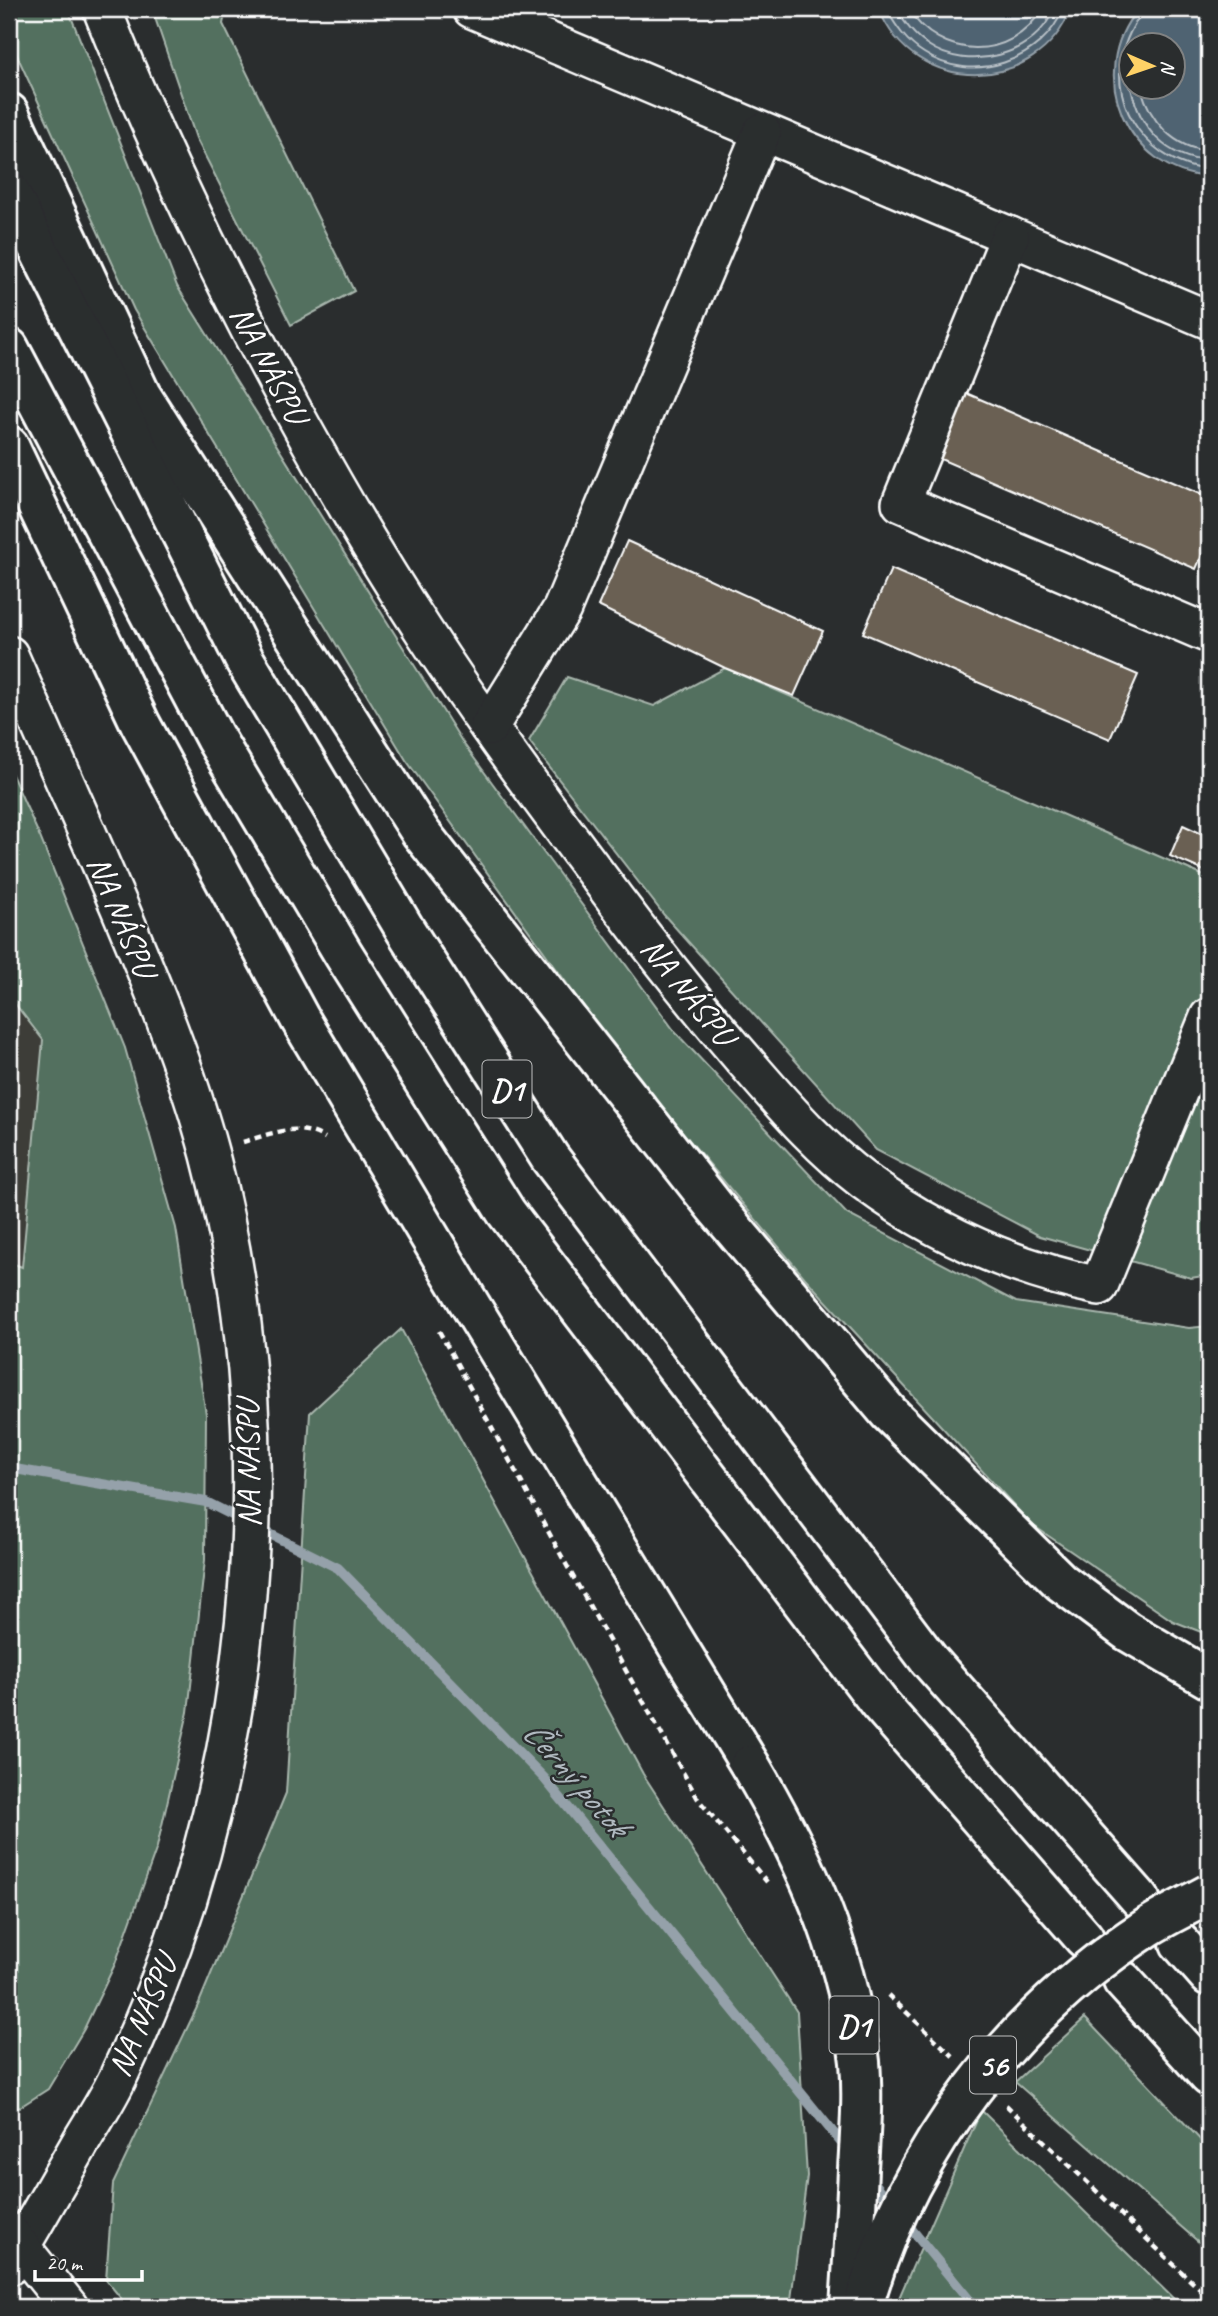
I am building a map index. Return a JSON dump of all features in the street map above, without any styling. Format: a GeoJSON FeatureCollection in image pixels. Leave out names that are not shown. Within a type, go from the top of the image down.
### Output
{"type":"FeatureCollection","features":[{"type":"Feature","properties":{"kind":"highway"},"geometry":{"type":"LineString","coordinates":[[9,113],[141,395],[421,833],[715,1207],[889,1413],[1061,1582],[1127,1631],[1209,1679]]}},
{"type":"Feature","properties":{"kind":"highway","name":"D1"},"geometry":{"type":"LineString","coordinates":[[9,190],[244,659],[406,931],[551,1158],[929,1660],[1140,1899]]}},
{"type":"Feature","properties":{"kind":"highway","name":"D1"},"geometry":{"type":"LineString","coordinates":[[9,348],[215,738],[344,955],[506,1212],[879,1703],[1084,1938]]}},
{"type":"Feature","properties":{"kind":"highway","name":"D1"},"geometry":{"type":"LineString","coordinates":[[9,446],[140,723],[300,1019],[485,1330],[750,1765],[783,1821],[811,1879],[834,1939],[850,2001],[860,2064],[861,2128],[850,2307]]}},
{"type":"Feature","properties":{"kind":"highway","name":"56"},"geometry":{"type":"LineString","coordinates":[[863,2307],[875,2265],[910,2186],[963,2100],[1028,2025],[1087,1972],[1149,1927],[1209,1894]]}},
{"type":"Feature","properties":{"kind":"highway"},"geometry":{"type":"LineString","coordinates":[[1180,1943],[1209,1976]]}},
{"type":"Feature","properties":{"kind":"highway"},"geometry":{"type":"LineString","coordinates":[[1123,1981],[1209,2076]]}},
{"type":"Feature","properties":{"kind":"street","name":"NA NÁSPU"},"geometry":{"type":"LineString","coordinates":[[102,9],[170,171],[291,409],[424,633],[489,727],[686,990],[773,1093],[833,1155],[863,1181],[898,1205],[974,1248],[1057,1277],[1099,1286],[1209,1017]]}},
{"type":"Feature","properties":{"kind":"street"},"geometry":{"type":"LineString","coordinates":[[472,9],[1209,320]]}},
{"type":"Feature","properties":{"kind":"street"},"geometry":{"type":"LineString","coordinates":[[489,727],[562,609],[762,132]]}},
{"type":"Feature","properties":{"kind":"street"},"geometry":{"type":"LineString","coordinates":[[1010,236],[901,503],[1209,634]]}},
{"type":"Feature","properties":{"kind":"street","name":"NA NÁSPU"},"geometry":{"type":"LineString","coordinates":[[9,655],[133,939],[189,1086],[218,1190],[231,1259],[246,1372],[251,1524],[243,1642],[228,1737],[198,1867],[175,1937],[149,2007],[118,2078],[13,2248]]}},
{"type":"Feature","properties":{"kind":"street"},"geometry":{"type":"LineString","coordinates":[[13,2248],[69,2307]]}},
{"type":"Feature","properties":{"kind":"shaded area"},"geometry":{"type":"Polygon","coordinates":[[[9,996],[43,1040],[22,1268],[9,1262],[9,996]]]}},
{"type":"Feature","properties":{"kind":"green space"},"geometry":{"type":"Polygon","coordinates":[[[9,9],[68,9],[177,286],[463,743],[676,1033],[847,1214],[1016,1302],[1189,1328],[1209,1326],[1209,1635],[1173,1621],[1031,1524],[805,1278],[622,1060],[406,760],[134,310],[9,38],[9,9]]]}},
{"type":"Feature","properties":{"kind":"green space"},"geometry":{"type":"Polygon","coordinates":[[[152,9],[226,9],[223,24],[354,291],[291,325],[196,138],[152,9]]]}},
{"type":"Feature","properties":{"kind":"green space"},"geometry":{"type":"Polygon","coordinates":[[[725,668],[1209,878],[1209,1275],[1191,1278],[1040,1236],[876,1150],[664,915],[529,741],[567,677],[654,706],[725,668]]]}},
{"type":"Feature","properties":{"kind":"green space"},"geometry":{"type":"Polygon","coordinates":[[[9,768],[40,837],[125,1048],[176,1228],[206,1414],[205,1560],[188,1712],[157,1847],[115,1964],[84,2029],[48,2089],[9,2114],[9,1262],[22,1267],[43,1040],[9,996],[9,768]]]}},
{"type":"Feature","properties":{"kind":"green space"},"geometry":{"type":"Polygon","coordinates":[[[401,1329],[643,1774],[797,2012],[807,2176],[790,2307],[128,2307],[106,2280],[113,2184],[199,2003],[286,1793],[310,1413],[401,1329]]]}},
{"type":"Feature","properties":{"kind":"green space"},"geometry":{"type":"Polygon","coordinates":[[[1085,2018],[1209,2149],[1209,2251],[1015,2082],[1085,2018]]]}},
{"type":"Feature","properties":{"kind":"green space"},"geometry":{"type":"Polygon","coordinates":[[[981,2110],[1182,2307],[895,2307],[981,2110]]]}},
{"type":"Feature","properties":{"kind":"water"},"geometry":{"type":"Polygon","coordinates":[[[879,9],[1071,9],[1054,38],[1031,58],[1004,70],[975,74],[946,70],[919,58],[896,38],[879,9]]]}},
{"type":"Feature","properties":{"kind":"water"},"geometry":{"type":"Polygon","coordinates":[[[1138,9],[1209,9],[1209,177],[1180,171],[1155,157],[1136,138],[1122,115],[1118,102],[1186,102],[1186,32],[1123,32],[1138,9]]]}},
{"type":"Feature","properties":{"kind":"water"},"geometry":{"type":"Polygon","coordinates":[[[1116,57],[1116,93],[1115,89],[1116,57]]]}},
{"type":"Feature","properties":{"kind":"building"},"geometry":{"type":"Polygon","coordinates":[[[966,393],[1209,498],[1209,539],[1196,569],[938,458],[966,393]]]}},
{"type":"Feature","properties":{"kind":"building"},"geometry":{"type":"Polygon","coordinates":[[[627,541],[823,631],[794,696],[725,668],[598,606],[627,541]]]}},
{"type":"Feature","properties":{"kind":"building"},"geometry":{"type":"Polygon","coordinates":[[[891,569],[1138,675],[1110,739],[863,633],[891,569]]]}},
{"type":"Feature","properties":{"kind":"building"},"geometry":{"type":"Polygon","coordinates":[[[1183,825],[1209,837],[1209,873],[1170,856],[1183,825]]]}},
{"type":"Feature","properties":{"kind":"waterway","name":"Černý potok"},"geometry":{"type":"LineString","coordinates":[[9,1468],[206,1502],[338,1568],[544,1778],[849,2152]]}},
{"type":"Feature","properties":{"kind":"waterway","name":"Černý potok"},"geometry":{"type":"LineString","coordinates":[[868,2175],[893,2206]]}},
{"type":"Feature","properties":{"kind":"waterway","name":"Černý potok"},"geometry":{"type":"LineString","coordinates":[[903,2219],[975,2307]]}}]}
